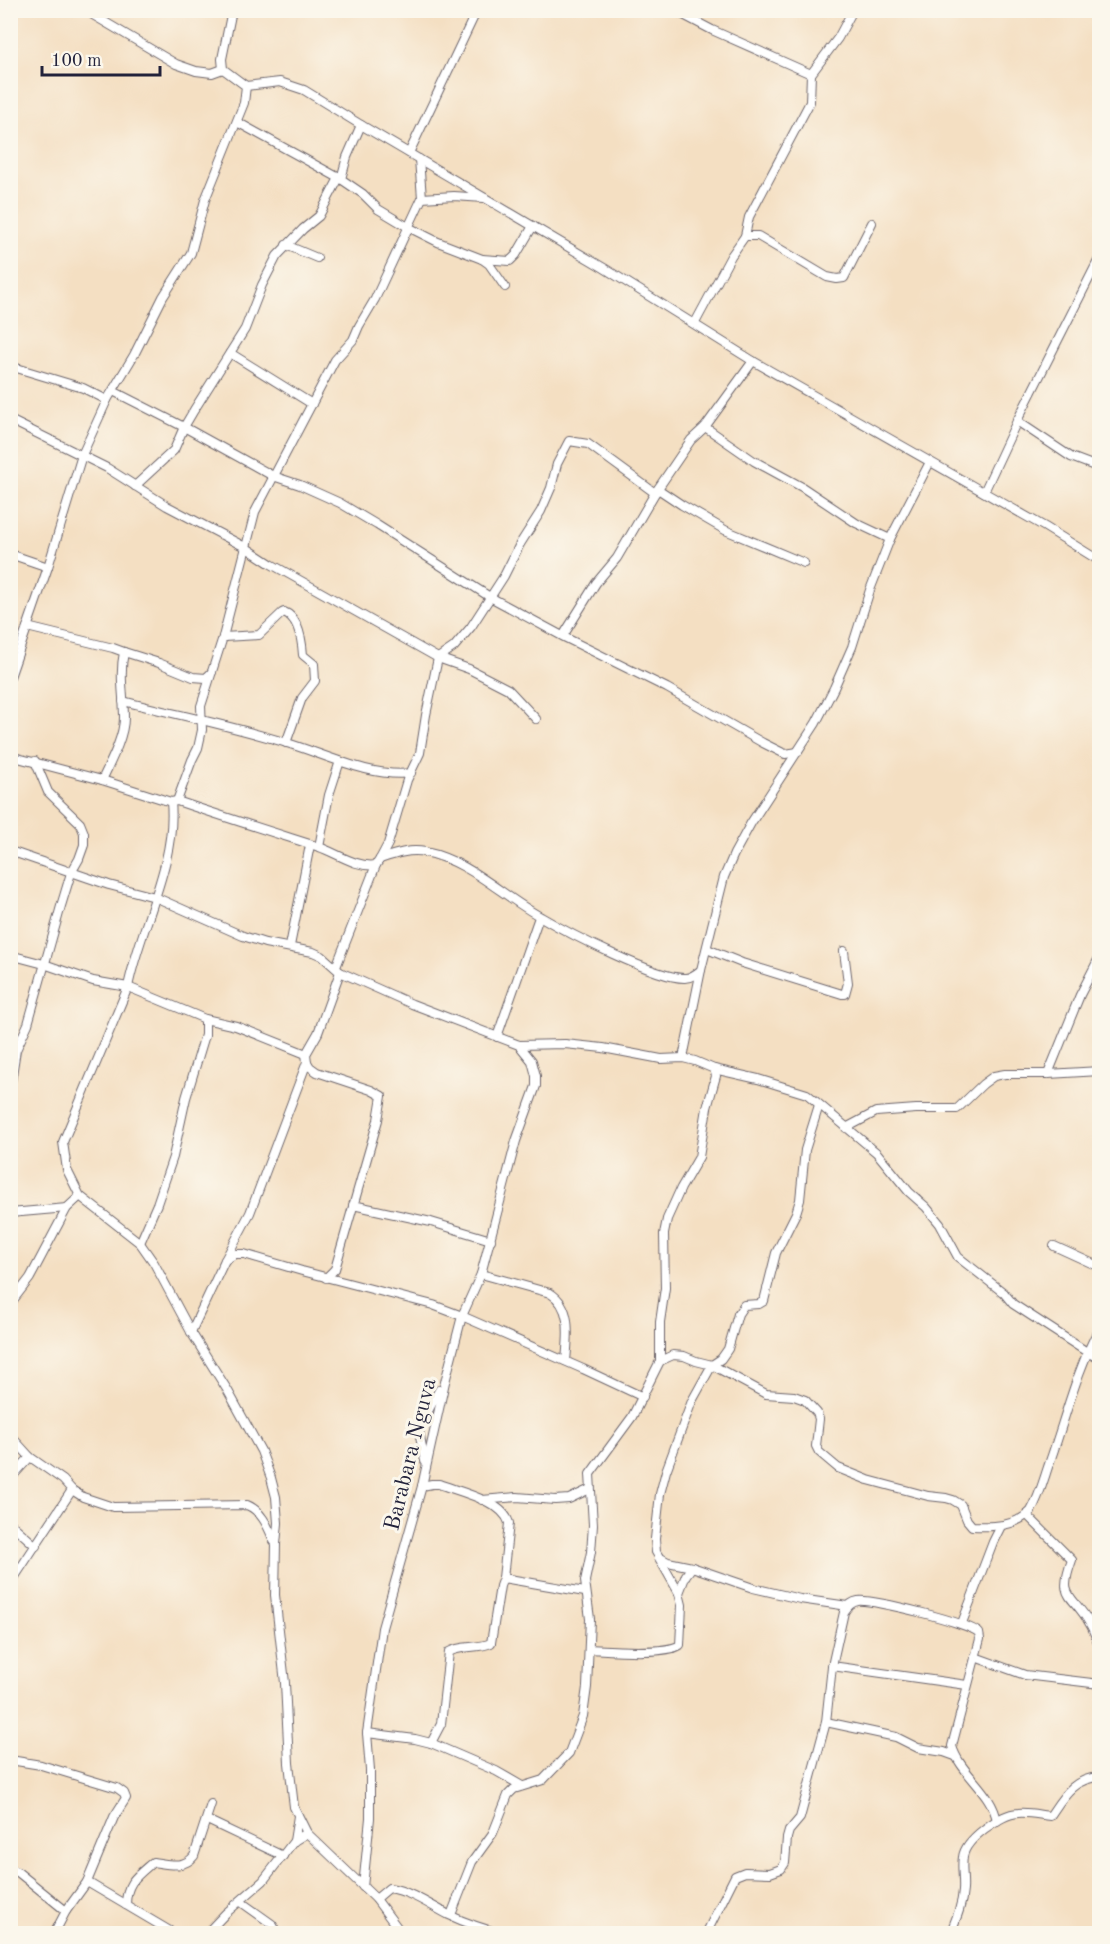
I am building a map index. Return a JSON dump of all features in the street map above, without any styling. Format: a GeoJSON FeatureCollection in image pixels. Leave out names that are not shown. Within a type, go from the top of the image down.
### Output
{"type":"FeatureCollection","features":[{"type":"Feature","properties":{"kind":"street"},"geometry":{"type":"LineString","coordinates":[[90,10],[93,15],[176,64],[196,72],[212,73],[223,69]]}},
{"type":"Feature","properties":{"kind":"street"},"geometry":{"type":"LineString","coordinates":[[232,10],[222,59],[223,69],[246,86],[280,82],[292,84],[304,90],[695,323],[753,361],[1045,527],[1100,561]]}},
{"type":"Feature","properties":{"kind":"street"},"geometry":{"type":"LineString","coordinates":[[409,153],[477,10]]}},
{"type":"Feature","properties":{"kind":"street"},"geometry":{"type":"LineString","coordinates":[[674,10],[712,30],[811,74]]}},
{"type":"Feature","properties":{"kind":"street"},"geometry":{"type":"LineString","coordinates":[[695,323],[731,256],[745,236],[749,217],[810,102],[811,74],[838,38],[853,10]]}},
{"type":"Feature","properties":{"kind":"street"},"geometry":{"type":"LineString","coordinates":[[10,677],[14,655],[27,627],[48,567],[82,455],[107,400],[134,355],[163,297],[191,252],[205,200],[244,103],[246,86]]}},
{"type":"Feature","properties":{"kind":"street"},"geometry":{"type":"LineString","coordinates":[[237,122],[340,177],[363,194],[378,209],[408,227],[438,242],[482,259],[489,264],[505,287]]}},
{"type":"Feature","properties":{"kind":"street"},"geometry":{"type":"LineString","coordinates":[[135,486],[174,450],[184,427],[245,329],[277,256],[319,216],[340,177],[361,125]]}},
{"type":"Feature","properties":{"kind":"street"},"geometry":{"type":"LineString","coordinates":[[402,1934],[376,1899],[307,1833],[294,1807],[291,1791],[285,1683],[277,1616],[276,1497],[261,1451],[228,1391],[191,1332],[154,1263],[140,1244],[80,1196],[67,1170],[63,1142],[128,987],[170,840],[174,801],[198,748],[202,720],[201,706],[223,637],[255,512],[335,360],[353,340],[375,299],[422,198],[419,159]]}},
{"type":"Feature","properties":{"kind":"street"},"geometry":{"type":"LineString","coordinates":[[422,198],[454,196],[488,199]]}},
{"type":"Feature","properties":{"kind":"street"},"geometry":{"type":"LineString","coordinates":[[745,236],[758,236],[820,273],[837,279],[844,278],[872,223]]}},
{"type":"Feature","properties":{"kind":"street"},"geometry":{"type":"LineString","coordinates":[[482,259],[510,261],[533,226]]}},
{"type":"Feature","properties":{"kind":"street"},"geometry":{"type":"LineString","coordinates":[[286,245],[317,258]]}},
{"type":"Feature","properties":{"kind":"street"},"geometry":{"type":"LineString","coordinates":[[984,492],[1017,421],[1100,257]]}},
{"type":"Feature","properties":{"kind":"street"},"geometry":{"type":"LineString","coordinates":[[230,353],[312,404]]}},
{"type":"Feature","properties":{"kind":"street"},"geometry":{"type":"LineString","coordinates":[[563,636],[596,583],[617,558],[657,491],[692,440],[705,427],[753,361]]}},
{"type":"Feature","properties":{"kind":"street"},"geometry":{"type":"LineString","coordinates":[[10,366],[30,373],[50,376],[107,400]]}},
{"type":"Feature","properties":{"kind":"street"},"geometry":{"type":"LineString","coordinates":[[113,391],[273,476],[340,503],[490,597],[666,688],[785,754],[793,761]]}},
{"type":"Feature","properties":{"kind":"street"},"geometry":{"type":"LineString","coordinates":[[10,420],[82,455],[167,506],[245,547],[438,658],[479,674],[508,689],[536,719]]}},
{"type":"Feature","properties":{"kind":"street"},"geometry":{"type":"LineString","coordinates":[[1017,421],[1071,458],[1100,468]]}},
{"type":"Feature","properties":{"kind":"street"},"geometry":{"type":"LineString","coordinates":[[705,427],[754,461],[802,487],[856,523],[890,539]]}},
{"type":"Feature","properties":{"kind":"street"},"geometry":{"type":"LineString","coordinates":[[191,1332],[250,1213],[306,1058],[318,1033],[338,969],[378,862],[388,844],[411,773],[420,753],[438,658],[454,647],[471,627],[504,576],[520,544],[541,511],[551,488],[560,456],[569,441],[588,444],[657,491],[725,530],[804,563]]}},
{"type":"Feature","properties":{"kind":"street"},"geometry":{"type":"LineString","coordinates":[[683,1058],[701,970],[724,877],[751,824],[816,723],[839,678],[890,539],[930,462]]}},
{"type":"Feature","properties":{"kind":"street"},"geometry":{"type":"LineString","coordinates":[[10,554],[48,567]]}},
{"type":"Feature","properties":{"kind":"street"},"geometry":{"type":"LineString","coordinates":[[223,637],[260,635],[282,613],[292,616],[302,642],[303,655],[314,664],[316,674],[315,681],[302,698],[286,743]]}},
{"type":"Feature","properties":{"kind":"street"},"geometry":{"type":"LineString","coordinates":[[27,627],[113,648],[192,677],[206,678],[213,670]]}},
{"type":"Feature","properties":{"kind":"street"},"geometry":{"type":"LineString","coordinates":[[102,780],[124,720],[121,666],[124,652]]}},
{"type":"Feature","properties":{"kind":"street"},"geometry":{"type":"LineString","coordinates":[[123,701],[286,743],[374,771],[411,773]]}},
{"type":"Feature","properties":{"kind":"street"},"geometry":{"type":"LineString","coordinates":[[785,754],[798,752]]}},
{"type":"Feature","properties":{"kind":"street"},"geometry":{"type":"LineString","coordinates":[[10,756],[174,801],[315,846],[361,865],[415,850],[435,854],[470,869],[539,917],[652,971],[684,978],[693,976],[701,970]]}},
{"type":"Feature","properties":{"kind":"street"},"geometry":{"type":"LineString","coordinates":[[10,1088],[13,1049],[28,1024],[71,873],[84,845],[81,823],[48,792],[35,761]]}},
{"type":"Feature","properties":{"kind":"street"},"geometry":{"type":"LineString","coordinates":[[290,946],[315,846],[340,761]]}},
{"type":"Feature","properties":{"kind":"street"},"geometry":{"type":"LineString","coordinates":[[10,851],[71,873],[155,897],[243,936],[313,952],[338,969],[412,1004],[519,1045],[565,1044],[661,1059],[683,1058],[714,1069],[786,1086],[807,1094],[877,1154],[909,1192],[926,1207],[945,1232],[958,1257],[1004,1293],[1013,1304],[1100,1359]]}},
{"type":"Feature","properties":{"kind":"street"},"geometry":{"type":"LineString","coordinates":[[497,1037],[539,917]]}},
{"type":"Feature","properties":{"kind":"street"},"geometry":{"type":"LineString","coordinates":[[707,949],[742,963],[845,994],[848,982],[843,951]]}},
{"type":"Feature","properties":{"kind":"street"},"geometry":{"type":"LineString","coordinates":[[10,956],[44,964],[93,981],[128,987],[205,1019],[236,1026],[306,1058],[309,1067],[317,1072],[371,1090],[382,1096],[378,1120],[335,1269],[326,1278]]}},
{"type":"Feature","properties":{"kind":"street"},"geometry":{"type":"LineString","coordinates":[[1048,1074],[1067,1023],[1100,956]]}},
{"type":"Feature","properties":{"kind":"street"},"geometry":{"type":"LineString","coordinates":[[140,1244],[157,1204],[172,1157],[186,1098],[206,1035],[205,1019]]}},
{"type":"Feature","properties":{"kind":"street","name":"Barabara Nguva"},"geometry":{"type":"LineString","coordinates":[[363,1887],[370,1818],[370,1770],[366,1732],[382,1628],[422,1486],[462,1316],[481,1275],[516,1141],[536,1086],[532,1061],[519,1045]]}},
{"type":"Feature","properties":{"kind":"street"},"geometry":{"type":"LineString","coordinates":[[451,1915],[472,1862],[494,1833],[508,1795],[514,1789],[543,1780],[569,1753],[583,1716],[587,1687],[590,1619],[585,1581],[591,1552],[593,1525],[590,1474],[632,1417],[660,1361],[664,1234],[667,1219],[681,1188],[699,1157],[707,1108],[716,1076],[714,1069]]}},
{"type":"Feature","properties":{"kind":"street"},"geometry":{"type":"LineString","coordinates":[[846,1128],[876,1112],[957,1109],[994,1076],[1100,1071]]}},
{"type":"Feature","properties":{"kind":"street"},"geometry":{"type":"LineString","coordinates":[[589,1649],[657,1650],[678,1648],[681,1645],[683,1615],[679,1593],[656,1552],[655,1539],[660,1494],[666,1471],[692,1401],[712,1365],[721,1359],[728,1349],[738,1314],[744,1305],[759,1304],[764,1301],[776,1253],[800,1200],[805,1150],[819,1105]]}},
{"type":"Feature","properties":{"kind":"street"},"geometry":{"type":"LineString","coordinates":[[10,1304],[30,1278],[67,1208],[80,1196]]}},
{"type":"Feature","properties":{"kind":"street"},"geometry":{"type":"LineString","coordinates":[[353,1205],[430,1221],[491,1240]]}},
{"type":"Feature","properties":{"kind":"street"},"geometry":{"type":"LineString","coordinates":[[10,1213],[67,1208]]}},
{"type":"Feature","properties":{"kind":"street"},"geometry":{"type":"LineString","coordinates":[[1054,1246],[1100,1267]]}},
{"type":"Feature","properties":{"kind":"street"},"geometry":{"type":"LineString","coordinates":[[225,1260],[235,1254],[244,1254],[326,1278],[433,1305],[566,1361],[643,1397]]}},
{"type":"Feature","properties":{"kind":"street"},"geometry":{"type":"LineString","coordinates":[[335,1269],[338,1281]]}},
{"type":"Feature","properties":{"kind":"street"},"geometry":{"type":"LineString","coordinates":[[481,1275],[549,1293],[556,1297],[563,1305],[569,1329],[566,1361]]}},
{"type":"Feature","properties":{"kind":"street"},"geometry":{"type":"LineString","coordinates":[[660,1361],[673,1355],[684,1356],[712,1365],[766,1394],[794,1396],[806,1400],[818,1413],[816,1446],[819,1452],[838,1468],[868,1480],[928,1496],[946,1497],[953,1500],[961,1505],[972,1526],[1001,1526],[1027,1515],[1036,1502],[1087,1352],[1100,1327]]}},
{"type":"Feature","properties":{"kind":"street"},"geometry":{"type":"LineString","coordinates":[[426,1464],[419,1432],[445,1382]]}},
{"type":"Feature","properties":{"kind":"street"},"geometry":{"type":"LineString","coordinates":[[10,1436],[30,1457],[83,1497],[112,1507],[247,1505],[255,1508],[267,1524],[276,1544]]}},
{"type":"Feature","properties":{"kind":"street"},"geometry":{"type":"LineString","coordinates":[[10,1479],[30,1457]]}},
{"type":"Feature","properties":{"kind":"street"},"geometry":{"type":"LineString","coordinates":[[422,1486],[439,1484],[482,1500],[500,1509],[507,1516],[509,1523],[503,1578],[491,1642],[449,1652],[441,1724],[431,1743]]}},
{"type":"Feature","properties":{"kind":"street"},"geometry":{"type":"LineString","coordinates":[[482,1500],[517,1497],[569,1499],[590,1489]]}},
{"type":"Feature","properties":{"kind":"street"},"geometry":{"type":"LineString","coordinates":[[10,1584],[72,1490]]}},
{"type":"Feature","properties":{"kind":"street"},"geometry":{"type":"LineString","coordinates":[[1027,1515],[1072,1560],[1065,1586],[1068,1595],[1089,1623],[1100,1646]]}},
{"type":"Feature","properties":{"kind":"street"},"geometry":{"type":"LineString","coordinates":[[10,1523],[36,1546]]}},
{"type":"Feature","properties":{"kind":"street"},"geometry":{"type":"LineString","coordinates":[[962,1623],[1001,1526]]}},
{"type":"Feature","properties":{"kind":"street"},"geometry":{"type":"LineString","coordinates":[[659,1557],[668,1562],[692,1567],[772,1593],[848,1606]]}},
{"type":"Feature","properties":{"kind":"street"},"geometry":{"type":"LineString","coordinates":[[679,1593],[692,1567]]}},
{"type":"Feature","properties":{"kind":"street"},"geometry":{"type":"LineString","coordinates":[[503,1578],[585,1592]]}},
{"type":"Feature","properties":{"kind":"street"},"geometry":{"type":"LineString","coordinates":[[706,1934],[735,1876],[745,1872],[770,1873],[781,1869],[785,1863],[786,1838],[801,1818],[826,1722],[832,1666],[844,1612],[848,1606],[857,1601],[873,1602],[962,1623],[980,1633],[952,1746],[955,1756],[991,1803],[997,1821]]}},
{"type":"Feature","properties":{"kind":"street"},"geometry":{"type":"LineString","coordinates":[[975,1658],[1025,1675],[1100,1684]]}},
{"type":"Feature","properties":{"kind":"street"},"geometry":{"type":"LineString","coordinates":[[832,1666],[967,1685]]}},
{"type":"Feature","properties":{"kind":"street"},"geometry":{"type":"LineString","coordinates":[[826,1722],[896,1737],[918,1748],[955,1756]]}},
{"type":"Feature","properties":{"kind":"street"},"geometry":{"type":"LineString","coordinates":[[366,1732],[431,1743],[496,1771],[522,1786]]}},
{"type":"Feature","properties":{"kind":"street"},"geometry":{"type":"LineString","coordinates":[[10,1760],[41,1765],[117,1788],[124,1793],[126,1798],[114,1817],[87,1882],[66,1911],[54,1934]]}},
{"type":"Feature","properties":{"kind":"street"},"geometry":{"type":"LineString","coordinates":[[950,1934],[961,1905],[963,1856],[966,1847],[1007,1815],[1019,1813],[1050,1816],[1066,1791],[1090,1777],[1100,1777]]}},
{"type":"Feature","properties":{"kind":"street"},"geometry":{"type":"LineString","coordinates":[[126,1905],[128,1886],[153,1862],[181,1865],[190,1861],[194,1856],[211,1804]]}},
{"type":"Feature","properties":{"kind":"street"},"geometry":{"type":"LineString","coordinates":[[294,1841],[298,1815]]}},
{"type":"Feature","properties":{"kind":"street"},"geometry":{"type":"LineString","coordinates":[[207,1820],[283,1856]]}},
{"type":"Feature","properties":{"kind":"street"},"geometry":{"type":"LineString","coordinates":[[206,1934],[263,1881],[294,1841],[307,1833]]}},
{"type":"Feature","properties":{"kind":"street"},"geometry":{"type":"LineString","coordinates":[[10,1869],[19,1873],[66,1911]]}},
{"type":"Feature","properties":{"kind":"street"},"geometry":{"type":"LineString","coordinates":[[87,1882],[175,1934]]}},
{"type":"Feature","properties":{"kind":"street"},"geometry":{"type":"LineString","coordinates":[[376,1899],[389,1888],[399,1889],[483,1929],[503,1934]]}},
{"type":"Feature","properties":{"kind":"street"},"geometry":{"type":"LineString","coordinates":[[241,1902],[272,1924],[278,1934]]}}]}
